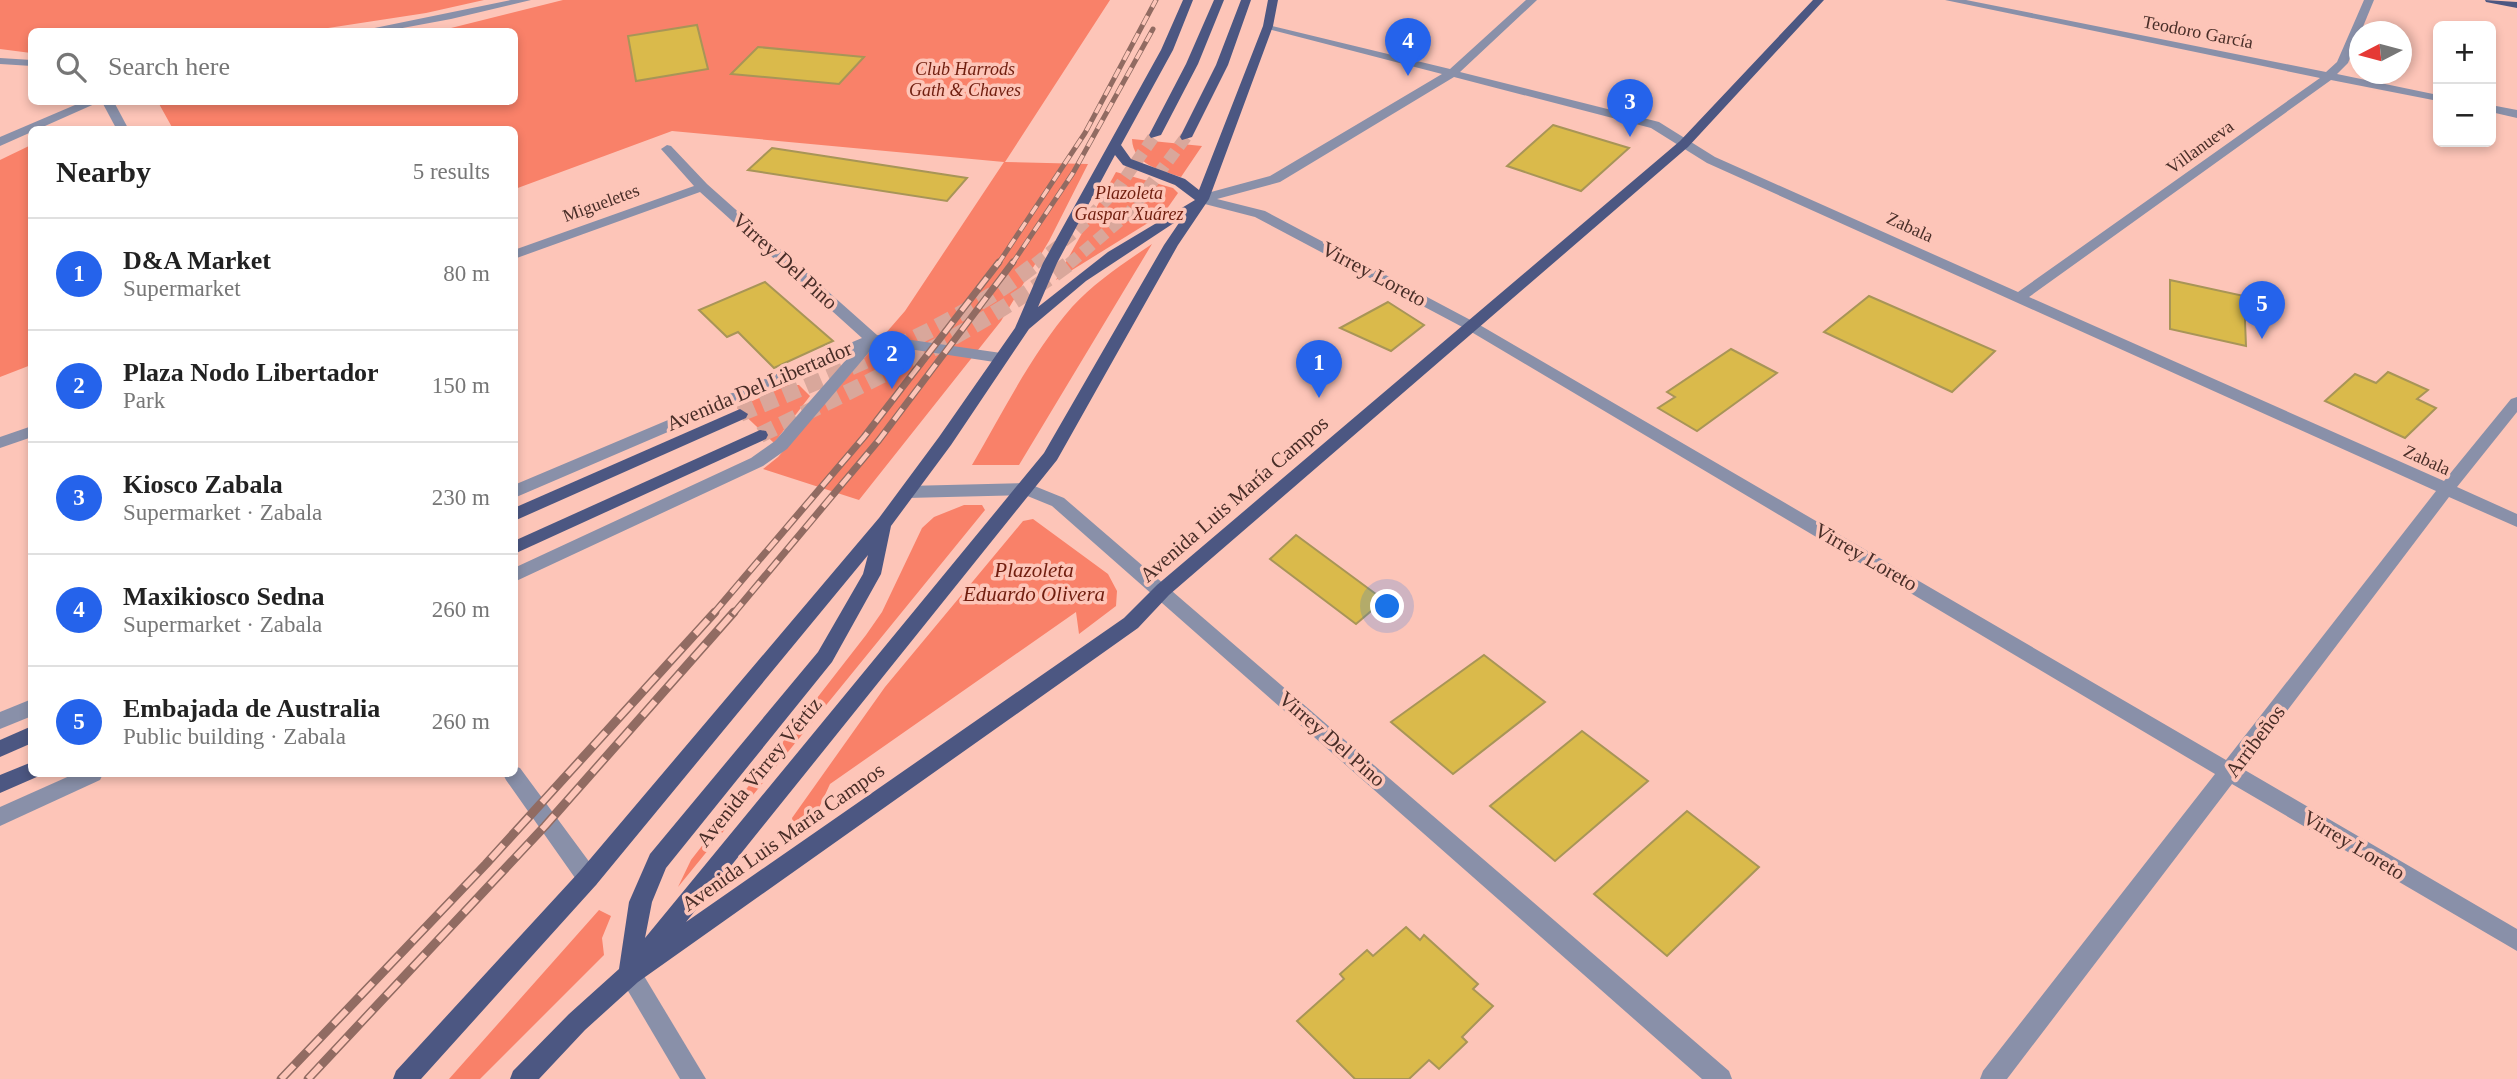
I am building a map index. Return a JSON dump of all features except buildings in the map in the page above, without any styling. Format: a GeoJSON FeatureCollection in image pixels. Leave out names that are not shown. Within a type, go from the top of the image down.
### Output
{"type":"FeatureCollection","features":[{"type":"Feature","properties":{"kind":"main road"},"geometry":{"type":"LineString","coordinates":[[405,1079],[588,878],[885,522],[907,492],[1022,328],[1049,262],[1167,50],[1188,0]]}},
{"type":"Feature","properties":{"kind":"main road"},"geometry":{"type":"LineString","coordinates":[[1155,135],[1192,64],[1219,0]]}},
{"type":"Feature","properties":{"kind":"main road"},"geometry":{"type":"LineString","coordinates":[[1186,137],[1222,65],[1246,0]]}},
{"type":"Feature","properties":{"kind":"main road"},"geometry":{"type":"LineString","coordinates":[[1027,489],[1051,456],[1171,245],[1202,199],[1268,26],[1273,0]]}},
{"type":"Feature","properties":{"kind":"main road","name":"Avenida Luis María Campos"},"geometry":{"type":"LineString","coordinates":[[630,974],[1132,623],[1163,590],[1474,327],[1684,144],[1819,0]]}},
{"type":"Feature","properties":{"kind":"main road"},"geometry":{"type":"LineString","coordinates":[[2490,0],[2517,5]]}},
{"type":"Feature","properties":{"kind":"main road"},"geometry":{"type":"LineString","coordinates":[[1114,145],[1127,162],[1180,182],[1202,199]]}},
{"type":"Feature","properties":{"kind":"main road"},"geometry":{"type":"LineString","coordinates":[[1022,328],[1080,278],[1113,254],[1202,199]]}},
{"type":"Feature","properties":{"kind":"main road","name":"Avenida Del Libertador"},"geometry":{"type":"LineString","coordinates":[[518,513],[740,414]]}},
{"type":"Feature","properties":{"kind":"main road"},"geometry":{"type":"LineString","coordinates":[[518,546],[760,435]]}},
{"type":"Feature","properties":{"kind":"main road","name":"Avenida Virrey Vértiz"},"geometry":{"type":"LineString","coordinates":[[522,1079],[577,1022],[630,974],[1027,489]]}},
{"type":"Feature","properties":{"kind":"main road"},"geometry":{"type":"LineString","coordinates":[[630,974],[637,909],[645,883],[658,861],[825,657],[872,573],[885,522]]}},
{"type":"Feature","properties":{"kind":"main road"},"geometry":{"type":"LineString","coordinates":[[0,749],[28,736]]}},
{"type":"Feature","properties":{"kind":"main road"},"geometry":{"type":"LineString","coordinates":[[0,784],[28,772]]}},
{"type":"Feature","properties":{"kind":"street"},"geometry":{"type":"LineString","coordinates":[[383,28],[526,0]]}},
{"type":"Feature","properties":{"kind":"street"},"geometry":{"type":"LineString","coordinates":[[1202,199],[1275,179],[1452,74],[1532,0]]}},
{"type":"Feature","properties":{"kind":"street","name":"Teodoro García"},"geometry":{"type":"LineString","coordinates":[[1950,0],[2433,98]]}},
{"type":"Feature","properties":{"kind":"street","name":"Villanueva"},"geometry":{"type":"LineString","coordinates":[[2020,297],[2329,77],[2342,63],[2369,0]]}},
{"type":"Feature","properties":{"kind":"street","name":"Zabala"},"geometry":{"type":"LineString","coordinates":[[1268,26],[1654,125],[1711,160],[2517,521]]}},
{"type":"Feature","properties":{"kind":"street"},"geometry":{"type":"LineString","coordinates":[[0,61],[28,63]]}},
{"type":"Feature","properties":{"kind":"street"},"geometry":{"type":"LineString","coordinates":[[34,126],[83,105]]}},
{"type":"Feature","properties":{"kind":"street"},"geometry":{"type":"LineString","coordinates":[[110,105],[121,126]]}},
{"type":"Feature","properties":{"kind":"street"},"geometry":{"type":"LineString","coordinates":[[2496,110],[2517,114]]}},
{"type":"Feature","properties":{"kind":"street"},"geometry":{"type":"LineString","coordinates":[[0,142],[28,129]]}},
{"type":"Feature","properties":{"kind":"street","name":"Virrey Del Pino"},"geometry":{"type":"LineString","coordinates":[[667,149],[702,187],[872,339]]}},
{"type":"Feature","properties":{"kind":"street","name":"Migueletes"},"geometry":{"type":"LineString","coordinates":[[518,254],[702,187]]}},
{"type":"Feature","properties":{"kind":"street","name":"Virrey Loreto"},"geometry":{"type":"LineString","coordinates":[[1202,199],[1260,214],[1474,327],[2517,941]]}},
{"type":"Feature","properties":{"kind":"street"},"geometry":{"type":"LineString","coordinates":[[872,339],[1001,358]]}},
{"type":"Feature","properties":{"kind":"street","name":"Avenida Del Libertador"},"geometry":{"type":"LineString","coordinates":[[518,490],[872,339]]}},
{"type":"Feature","properties":{"kind":"street","name":"Avenida Del Libertador"},"geometry":{"type":"LineString","coordinates":[[518,574],[757,462],[781,445],[872,339]]}},
{"type":"Feature","properties":{"kind":"street"},"geometry":{"type":"LineString","coordinates":[[790,372],[814,375],[825,382],[826,393]]}},
{"type":"Feature","properties":{"kind":"street","name":"Arribeños"},"geometry":{"type":"LineString","coordinates":[[1992,1079],[2446,490],[2517,402]]}},
{"type":"Feature","properties":{"kind":"street"},"geometry":{"type":"LineString","coordinates":[[0,443],[28,432]]}},
{"type":"Feature","properties":{"kind":"street","name":"Virrey Del Pino"},"geometry":{"type":"LineString","coordinates":[[907,492],[1027,489],[1058,502],[1163,590],[1720,1079]]}},
{"type":"Feature","properties":{"kind":"street"},"geometry":{"type":"LineString","coordinates":[[0,721],[28,709]]}},
{"type":"Feature","properties":{"kind":"street"},"geometry":{"type":"LineString","coordinates":[[0,817],[87,777]]}},
{"type":"Feature","properties":{"kind":"street"},"geometry":{"type":"LineString","coordinates":[[515,777],[588,878]]}},
{"type":"Feature","properties":{"kind":"street"},"geometry":{"type":"LineString","coordinates":[[630,974],[694,1079]]}},
{"type":"Feature","properties":{"kind":"green space"},"geometry":{"type":"Polygon","coordinates":[[[0,0],[484,0],[426,13],[328,28],[28,28],[28,53],[0,49],[0,0]]]}},
{"type":"Feature","properties":{"kind":"green space","name":"Club Harrods Gath & Chaves"},"geometry":{"type":"Polygon","coordinates":[[[563,0],[1110,0],[1005,162],[1088,164],[1049,241],[1001,321],[859,500],[763,469],[778,457],[905,311],[1004,162],[672,131],[518,188],[518,126],[171,126],[160,105],[518,105],[518,28],[451,28],[563,0]]]}},
{"type":"Feature","properties":{"kind":"green space"},"geometry":{"type":"Polygon","coordinates":[[[1132,139],[1202,146],[1181,177],[1143,161],[1137,155],[1132,139]]]}},
{"type":"Feature","properties":{"kind":"green space"},"geometry":{"type":"Polygon","coordinates":[[[28,146],[28,366],[0,377],[0,160],[28,146]]]}},
{"type":"Feature","properties":{"kind":"green space","name":"Plazoleta Gaspar Xuárez"},"geometry":{"type":"Polygon","coordinates":[[[1116,172],[1173,188],[1178,193],[1164,213],[1056,280],[1116,172]]]}},
{"type":"Feature","properties":{"kind":"green space"},"geometry":{"type":"Polygon","coordinates":[[[1152,244],[1019,465],[972,465],[1031,363],[1057,325],[1100,281],[1152,244]]]}},
{"type":"Feature","properties":{"kind":"green space"},"geometry":{"type":"Polygon","coordinates":[[[788,385],[799,385],[810,396],[774,443],[737,408],[788,385]]]}},
{"type":"Feature","properties":{"kind":"green space"},"geometry":{"type":"Polygon","coordinates":[[[964,505],[982,505],[985,510],[678,887],[691,860],[882,612],[922,528],[934,517],[964,505]]]}},
{"type":"Feature","properties":{"kind":"green space","name":"Plazoleta Eduardo Olivera"},"geometry":{"type":"Polygon","coordinates":[[[1033,519],[1108,574],[1117,591],[1116,606],[1079,634],[1076,612],[830,784],[813,821],[794,828],[792,818],[885,687],[1023,521],[1033,519]]]}},
{"type":"Feature","properties":{"kind":"green space"},"geometry":{"type":"Polygon","coordinates":[[[599,910],[611,916],[602,938],[604,955],[480,1079],[449,1079],[599,910]]]}},
{"type":"Feature","properties":{"kind":"tunnel"},"geometry":{"type":"LineString","coordinates":[[1035,264],[1074,233],[1118,188],[1155,135]]}},
{"type":"Feature","properties":{"kind":"tunnel"},"geometry":{"type":"LineString","coordinates":[[1069,264],[1130,212],[1186,137]]}},
{"type":"Feature","properties":{"kind":"tunnel"},"geometry":{"type":"LineString","coordinates":[[740,414],[856,365],[932,329],[1004,287],[1038,262]]}},
{"type":"Feature","properties":{"kind":"tunnel"},"geometry":{"type":"LineString","coordinates":[[760,435],[959,334],[1071,262]]}},
{"type":"Feature","properties":{"kind":"railway"},"geometry":{"type":"LineString","coordinates":[[998,264],[1085,133],[1156,0]]}},
{"type":"Feature","properties":{"kind":"railway"},"geometry":{"type":"LineString","coordinates":[[1012,264],[1073,173],[1153,29]]}},
{"type":"Feature","properties":{"kind":"railway"},"geometry":{"type":"LineString","coordinates":[[713,614],[864,437],[999,262]]}},
{"type":"Feature","properties":{"kind":"railway"},"geometry":{"type":"LineString","coordinates":[[733,614],[879,440],[1013,262]]}},
{"type":"Feature","properties":{"kind":"railway"},"geometry":{"type":"LineString","coordinates":[[281,1079],[486,864],[715,612]]}},
{"type":"Feature","properties":{"kind":"railway"},"geometry":{"type":"LineString","coordinates":[[308,1079],[545,826],[734,612]]}},
{"type":"Feature","properties":{"kind":"place","name":"Maxikiosco Sedna"},"geometry":{"type":"Point","coordinates":[1408,76]}},
{"type":"Feature","properties":{"kind":"place","name":"Kiosco Zabala"},"geometry":{"type":"Point","coordinates":[1630,137]}},
{"type":"Feature","properties":{"kind":"place","name":"Embajada de Australia"},"geometry":{"type":"Point","coordinates":[2262,339]}},
{"type":"Feature","properties":{"kind":"place","name":"Plaza Nodo Libertador"},"geometry":{"type":"Point","coordinates":[892,389]}},
{"type":"Feature","properties":{"kind":"place","name":"D&A Market"},"geometry":{"type":"Point","coordinates":[1319,398]}}]}
